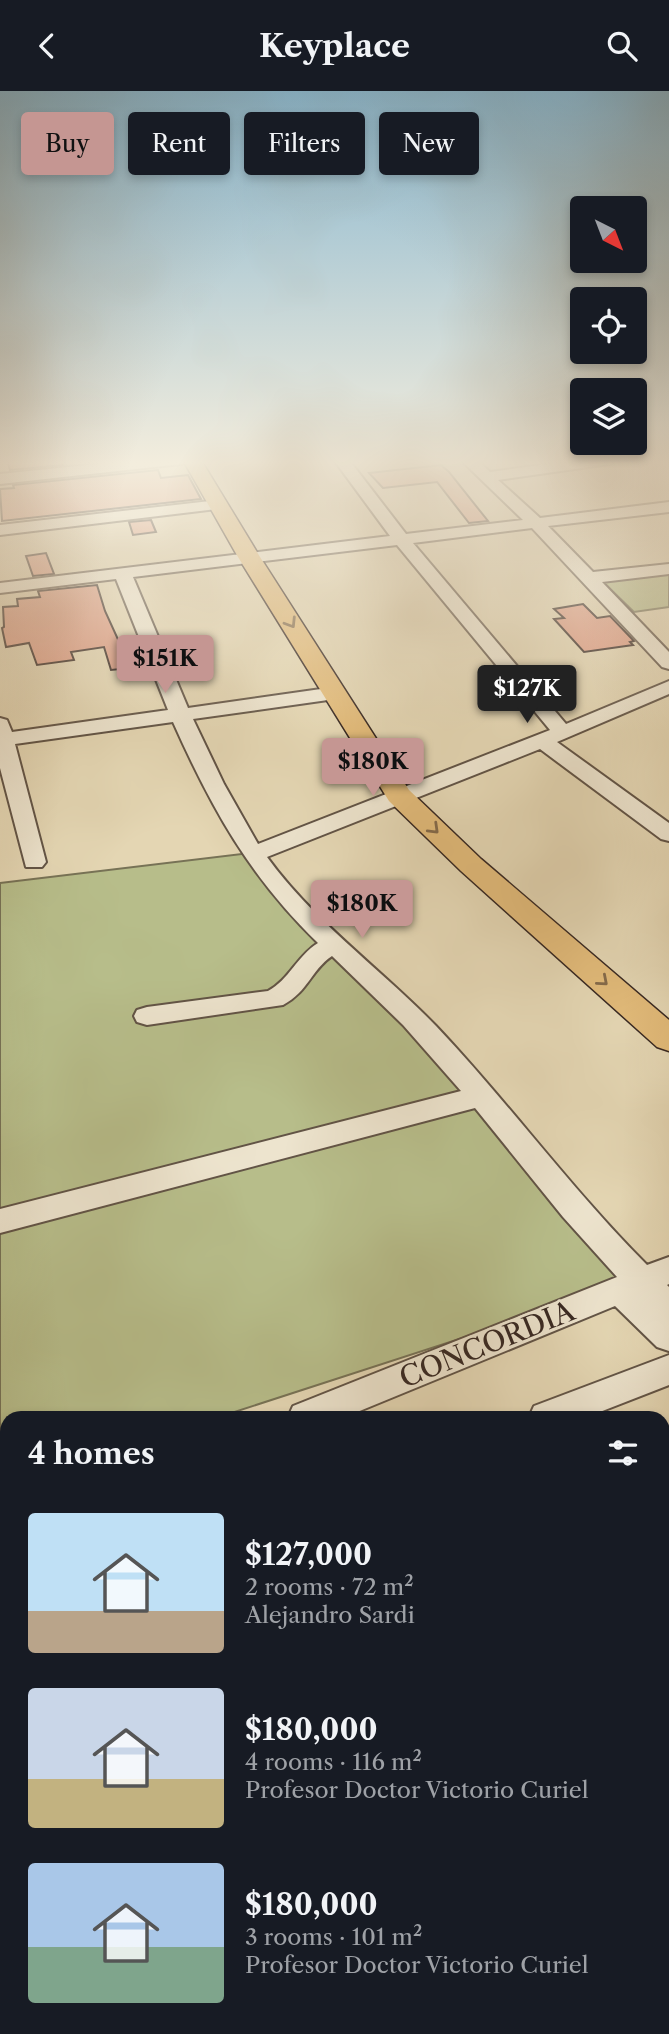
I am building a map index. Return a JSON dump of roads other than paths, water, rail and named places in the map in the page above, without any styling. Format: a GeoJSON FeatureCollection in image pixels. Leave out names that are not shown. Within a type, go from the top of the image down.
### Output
{"type":"FeatureCollection","features":[{"type":"Feature","properties":{"kind":"main road"},"geometry":{"type":"LineString","coordinates":[[255,551],[410,791],[669,1009]]}},
{"type":"Feature","properties":{"kind":"main road"},"geometry":{"type":"LineString","coordinates":[[256,551],[335,693],[471,865],[669,1039]]}},
{"type":"Feature","properties":{"kind":"street"},"geometry":{"type":"LineString","coordinates":[[0,587],[307,551]]}},
{"type":"Feature","properties":{"kind":"street"},"geometry":{"type":"LineString","coordinates":[[410,551],[554,738],[669,834]]}},
{"type":"Feature","properties":{"kind":"street"},"geometry":{"type":"LineString","coordinates":[[563,551],[669,663]]}},
{"type":"Feature","properties":{"kind":"street"},"geometry":{"type":"LineString","coordinates":[[590,578],[669,569]]}},
{"type":"Feature","properties":{"kind":"street"},"geometry":{"type":"LineString","coordinates":[[122,572],[179,714],[209,779],[253,854],[332,945],[402,1007],[483,1096],[601,1240],[643,1280],[669,1310]]}},
{"type":"Feature","properties":{"kind":"street"},"geometry":{"type":"LineString","coordinates":[[253,854],[410,791],[554,738],[668,688]]}},
{"type":"Feature","properties":{"kind":"street"},"geometry":{"type":"LineString","coordinates":[[34,862],[1,734],[335,693]]}},
{"type":"Feature","properties":{"kind":"street"},"geometry":{"type":"LineString","coordinates":[[147,1016],[274,999],[289,991],[313,957],[332,945]]}},
{"type":"Feature","properties":{"kind":"street"},"geometry":{"type":"LineString","coordinates":[[0,1221],[483,1096]]}},
{"type":"Feature","properties":{"kind":"street"},"geometry":{"type":"LineString","coordinates":[[643,1280],[669,1337]]}},
{"type":"Feature","properties":{"kind":"street","name":"CONCORDIA"},"geometry":{"type":"LineString","coordinates":[[321,1411],[643,1280]]}},
{"type":"Feature","properties":{"kind":"street"},"geometry":{"type":"LineString","coordinates":[[563,1411],[669,1370]]}}]}
